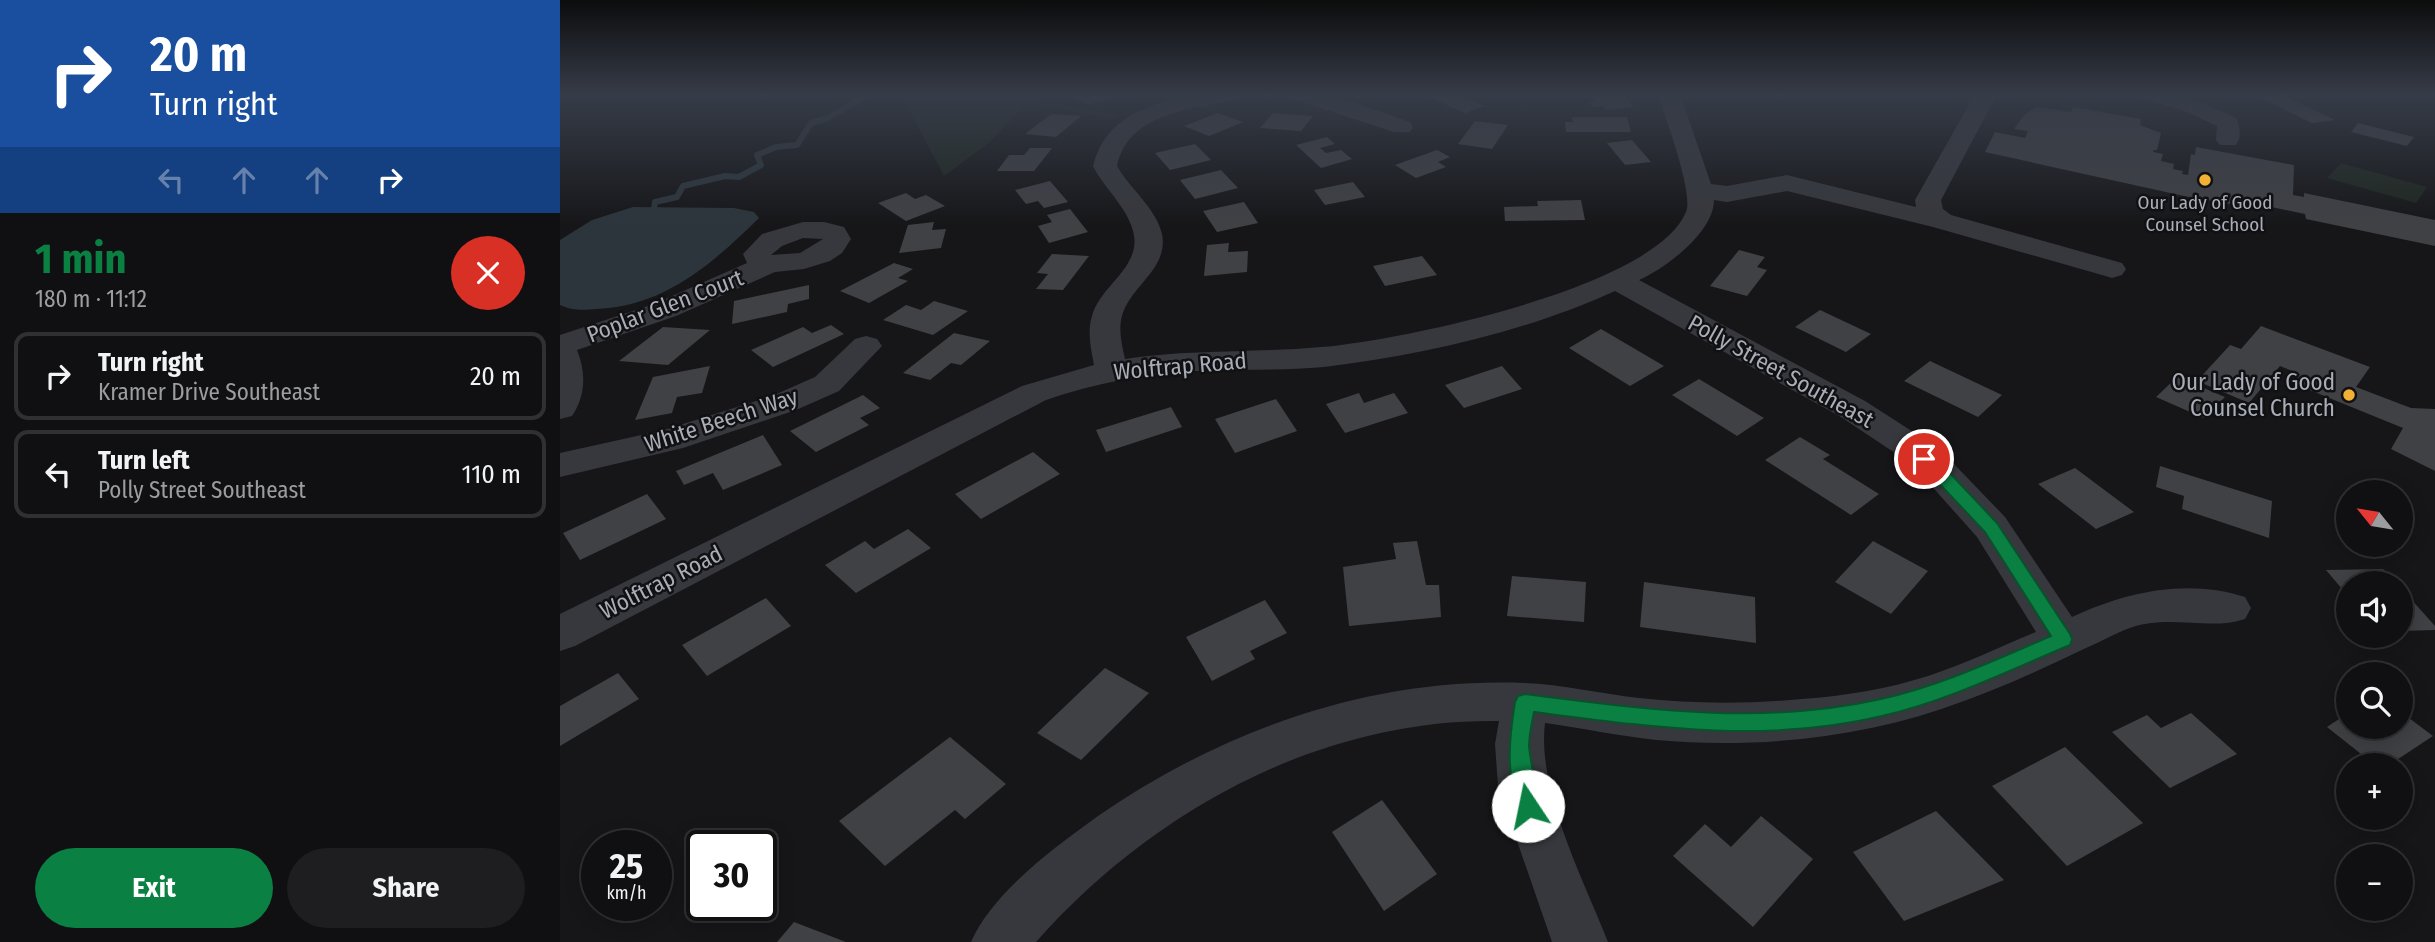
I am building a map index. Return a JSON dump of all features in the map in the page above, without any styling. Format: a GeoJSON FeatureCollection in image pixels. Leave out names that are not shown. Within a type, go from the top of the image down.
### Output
{"type":"FeatureCollection","features":[{"type":"Feature","properties":{"kind":"street"},"geometry":{"type":"LineString","coordinates":[[1111,370],[1104,329],[1108,314],[1116,298],[1139,270],[1150,243],[1147,230],[1105,166],[1109,146],[1117,138]]}},
{"type":"Feature","properties":{"kind":"street"},"geometry":{"type":"LineString","coordinates":[[1683,138],[1700,190],[1727,194],[1787,183],[1942,221],[2112,269]]}},
{"type":"Feature","properties":{"kind":"street"},"geometry":{"type":"LineString","coordinates":[[1942,221],[1930,212],[1928,200],[1962,138]]}},
{"type":"Feature","properties":{"kind":"street","name":"Wolftrap Road"},"geometry":{"type":"LineString","coordinates":[[560,634],[1034,393],[1111,370],[1155,364],[1323,357],[1425,340],[1479,329],[1587,293],[1617,280],[1664,253],[1682,237],[1698,216],[1700,190]]}},
{"type":"Feature","properties":{"kind":"street","name":"Poplar Glen Court"},"geometry":{"type":"LineString","coordinates":[[560,346],[665,310],[769,264]]}},
{"type":"Feature","properties":{"kind":"street","name":"Polly Street Southeast"},"geometry":{"type":"LineString","coordinates":[[1617,280],[1853,410],[1908,445],[1941,473],[1991,527],[2063,639]]}},
{"type":"Feature","properties":{"kind":"street"},"geometry":{"type":"LineString","coordinates":[[560,346],[569,368],[568,384],[560,408]]}},
{"type":"Feature","properties":{"kind":"street","name":"White Beech Way"},"geometry":{"type":"LineString","coordinates":[[560,465],[670,440],[784,403],[827,384],[866,346]]}},
{"type":"Feature","properties":{"kind":"street"},"geometry":{"type":"LineString","coordinates":[[999,942],[1039,898],[1088,854],[1160,803],[1241,760],[1299,734],[1375,712],[1454,701],[1525,702],[1668,721],[1745,723],[1847,714],[1882,708],[1946,689],[2130,611],[2171,605],[2230,608]]}},
{"type":"Feature","properties":{"kind":"street"},"geometry":{"type":"LineString","coordinates":[[1525,702],[1519,744],[1523,786],[1580,942]]}},
{"type":"Feature","properties":{"kind":"shaded area"},"geometry":{"type":"Polygon","coordinates":[[[924,138],[994,138],[990,142],[944,176],[924,138]]]}},
{"type":"Feature","properties":{"kind":"shaded area"},"geometry":{"type":"Polygon","coordinates":[[[2341,163],[2427,187],[2416,203],[2327,178],[2341,163]]]}},
{"type":"Feature","properties":{"kind":"shaded area"},"geometry":{"type":"Polygon","coordinates":[[[633,207],[734,208],[754,212],[759,218],[705,266],[666,291],[622,306],[583,310],[560,305],[560,240],[592,220],[633,207]]]}},
{"type":"Feature","properties":{"kind":"building"},"geometry":{"type":"Polygon","coordinates":[[[1328,138],[1335,144],[1320,148],[1326,153],[1341,150],[1352,159],[1321,168],[1296,145],[1328,138]]]}},
{"type":"Feature","properties":{"kind":"building"},"geometry":{"type":"Polygon","coordinates":[[[1462,138],[1499,138],[1492,149],[1458,144],[1462,138]]]}},
{"type":"Feature","properties":{"kind":"building","name":"Our Lady of Good Counsel School"},"geometry":{"type":"Polygon","coordinates":[[[1992,138],[2160,138],[2157,150],[2153,152],[2163,154],[2161,161],[2174,164],[2173,169],[2188,175],[2191,154],[2195,155],[2196,147],[2294,165],[2293,195],[2304,197],[2304,193],[2435,220],[2435,246],[2306,219],[2305,214],[2257,204],[2256,207],[2184,196],[1985,152],[1992,138]]]}},
{"type":"Feature","properties":{"kind":"building"},"geometry":{"type":"Polygon","coordinates":[[[2375,138],[2413,138],[2407,146],[2375,138]]]}},
{"type":"Feature","properties":{"kind":"building"},"geometry":{"type":"Polygon","coordinates":[[[1632,140],[1651,162],[1625,165],[1607,143],[1632,140]]]}},
{"type":"Feature","properties":{"kind":"building"},"geometry":{"type":"Polygon","coordinates":[[[1195,144],[1211,160],[1170,170],[1155,153],[1195,144]]]}},
{"type":"Feature","properties":{"kind":"building"},"geometry":{"type":"Polygon","coordinates":[[[1030,148],[1052,148],[1034,171],[997,171],[1009,155],[1024,155],[1030,148]]]}},
{"type":"Feature","properties":{"kind":"building"},"geometry":{"type":"Polygon","coordinates":[[[1437,150],[1450,157],[1438,162],[1446,167],[1416,178],[1395,165],[1437,150]]]}},
{"type":"Feature","properties":{"kind":"building"},"geometry":{"type":"Polygon","coordinates":[[[1221,170],[1238,188],[1195,199],[1180,180],[1221,170]]]}},
{"type":"Feature","properties":{"kind":"building"},"geometry":{"type":"Polygon","coordinates":[[[1050,181],[1068,202],[1044,208],[1038,201],[1026,204],[1015,190],[1050,181]]]}},
{"type":"Feature","properties":{"kind":"building"},"geometry":{"type":"Polygon","coordinates":[[[1353,182],[1365,197],[1325,205],[1314,190],[1353,182]]]}},
{"type":"Feature","properties":{"kind":"building"},"geometry":{"type":"Polygon","coordinates":[[[906,193],[915,199],[926,195],[945,206],[906,221],[878,203],[906,193]]]}},
{"type":"Feature","properties":{"kind":"building"},"geometry":{"type":"Polygon","coordinates":[[[1581,200],[1585,220],[1505,221],[1504,207],[1538,206],[1537,201],[1581,200]]]}},
{"type":"Feature","properties":{"kind":"building"},"geometry":{"type":"Polygon","coordinates":[[[1244,202],[1258,223],[1217,232],[1203,211],[1244,202]]]}},
{"type":"Feature","properties":{"kind":"building"},"geometry":{"type":"Polygon","coordinates":[[[1070,209],[1088,232],[1049,243],[1038,226],[1052,222],[1047,215],[1070,209]]]}},
{"type":"Feature","properties":{"kind":"building"},"geometry":{"type":"Polygon","coordinates":[[[934,222],[932,230],[946,229],[941,248],[899,253],[908,225],[934,222]]]}},
{"type":"Feature","properties":{"kind":"building"},"geometry":{"type":"Polygon","coordinates":[[[1229,243],[1228,252],[1248,251],[1247,272],[1204,276],[1207,245],[1229,243]]]}},
{"type":"Feature","properties":{"kind":"building"},"geometry":{"type":"Polygon","coordinates":[[[1739,250],[1765,257],[1757,267],[1767,270],[1747,296],[1710,286],[1739,250]]]}},
{"type":"Feature","properties":{"kind":"building"},"geometry":{"type":"Polygon","coordinates":[[[1052,254],[1089,256],[1063,290],[1036,289],[1048,274],[1037,273],[1052,254]]]}},
{"type":"Feature","properties":{"kind":"building"},"geometry":{"type":"Polygon","coordinates":[[[1422,256],[1437,275],[1385,286],[1373,266],[1422,256]]]}},
{"type":"Feature","properties":{"kind":"building"},"geometry":{"type":"Polygon","coordinates":[[[894,263],[913,269],[898,278],[908,281],[869,303],[840,291],[894,263]]]}},
{"type":"Feature","properties":{"kind":"building"},"geometry":{"type":"Polygon","coordinates":[[[809,285],[809,299],[788,304],[787,312],[732,324],[734,301],[809,285]]]}},
{"type":"Feature","properties":{"kind":"building"},"geometry":{"type":"Polygon","coordinates":[[[934,301],[968,311],[933,335],[883,320],[906,305],[921,310],[934,301]]]}},
{"type":"Feature","properties":{"kind":"building"},"geometry":{"type":"Polygon","coordinates":[[[1820,310],[1871,334],[1846,352],[1795,327],[1820,310]]]}},
{"type":"Feature","properties":{"kind":"building"},"geometry":{"type":"Polygon","coordinates":[[[831,325],[844,334],[773,367],[751,350],[803,327],[812,333],[831,325]]]}},
{"type":"Feature","properties":{"kind":"building","name":"Our Lady of Good Counsel Church"},"geometry":{"type":"Polygon","coordinates":[[[2261,326],[2370,367],[2356,387],[2411,408],[2435,409],[2435,471],[2391,449],[2403,428],[2290,382],[2297,373],[2280,366],[2249,403],[2197,381],[2230,345],[2241,349],[2261,326]]]}},
{"type":"Feature","properties":{"kind":"building"},"geometry":{"type":"Polygon","coordinates":[[[663,327],[710,330],[668,365],[619,361],[663,327]]]}},
{"type":"Feature","properties":{"kind":"building"},"geometry":{"type":"Polygon","coordinates":[[[1601,329],[1664,366],[1630,386],[1569,348],[1601,329]]]}},
{"type":"Feature","properties":{"kind":"building"},"geometry":{"type":"Polygon","coordinates":[[[954,333],[990,341],[961,365],[951,363],[930,380],[903,373],[954,333]]]}},
{"type":"Feature","properties":{"kind":"building"},"geometry":{"type":"Polygon","coordinates":[[[1930,361],[2002,395],[1978,417],[1904,381],[1930,361]]]}},
{"type":"Feature","properties":{"kind":"building"},"geometry":{"type":"Polygon","coordinates":[[[710,366],[702,393],[677,397],[672,413],[635,420],[653,377],[710,366]]]}},
{"type":"Feature","properties":{"kind":"building"},"geometry":{"type":"Polygon","coordinates":[[[1502,366],[1522,389],[1464,408],[1445,385],[1502,366]]]}},
{"type":"Feature","properties":{"kind":"building"},"geometry":{"type":"Polygon","coordinates":[[[2177,377],[2225,397],[2204,418],[2156,397],[2177,377]]]}},
{"type":"Feature","properties":{"kind":"building"},"geometry":{"type":"Polygon","coordinates":[[[1699,379],[1764,418],[1737,436],[1672,395],[1699,379]]]}},
{"type":"Feature","properties":{"kind":"building"},"geometry":{"type":"Polygon","coordinates":[[[1359,393],[1364,403],[1394,393],[1408,413],[1345,433],[1326,404],[1359,393]]]}},
{"type":"Feature","properties":{"kind":"building"},"geometry":{"type":"Polygon","coordinates":[[[863,395],[880,408],[860,418],[869,425],[816,452],[790,431],[863,395]]]}},
{"type":"Feature","properties":{"kind":"building"},"geometry":{"type":"Polygon","coordinates":[[[1276,399],[1297,431],[1235,453],[1215,419],[1276,399]]]}},
{"type":"Feature","properties":{"kind":"building"},"geometry":{"type":"Polygon","coordinates":[[[1171,407],[1182,427],[1106,452],[1096,430],[1171,407]]]}},
{"type":"Feature","properties":{"kind":"building"},"geometry":{"type":"Polygon","coordinates":[[[763,435],[782,465],[723,490],[713,473],[684,485],[676,471],[763,435]]]}},
{"type":"Feature","properties":{"kind":"building"},"geometry":{"type":"Polygon","coordinates":[[[1800,437],[1830,455],[1823,459],[1879,494],[1851,515],[1765,460],[1800,437]]]}},
{"type":"Feature","properties":{"kind":"building"},"geometry":{"type":"Polygon","coordinates":[[[1033,452],[1060,474],[981,519],[955,494],[1033,452]]]}},
{"type":"Feature","properties":{"kind":"building"},"geometry":{"type":"Polygon","coordinates":[[[2160,466],[2272,501],[2269,538],[2182,509],[2184,496],[2156,487],[2160,466]]]}},
{"type":"Feature","properties":{"kind":"building"},"geometry":{"type":"Polygon","coordinates":[[[2075,468],[2134,512],[2096,529],[2038,484],[2075,468]]]}},
{"type":"Feature","properties":{"kind":"building"},"geometry":{"type":"Polygon","coordinates":[[[647,494],[666,519],[580,560],[563,533],[647,494]]]}},
{"type":"Feature","properties":{"kind":"building"},"geometry":{"type":"Polygon","coordinates":[[[908,529],[931,548],[856,593],[825,565],[865,541],[874,549],[908,529]]]}},
{"type":"Feature","properties":{"kind":"building"},"geometry":{"type":"Polygon","coordinates":[[[1417,541],[1426,585],[1439,585],[1441,617],[1349,626],[1343,567],[1396,559],[1393,543],[1417,541]]]}},
{"type":"Feature","properties":{"kind":"building"},"geometry":{"type":"Polygon","coordinates":[[[1873,541],[1928,571],[1891,614],[1835,582],[1873,541]]]}},
{"type":"Feature","properties":{"kind":"building"},"geometry":{"type":"Polygon","coordinates":[[[2326,570],[2385,571],[2336,571],[2336,582],[2326,570]]]}},
{"type":"Feature","properties":{"kind":"building"},"geometry":{"type":"Polygon","coordinates":[[[1512,576],[1586,582],[1584,622],[1507,616],[1512,576]]]}},
{"type":"Feature","properties":{"kind":"building"},"geometry":{"type":"Polygon","coordinates":[[[1644,582],[1755,597],[1756,643],[1640,627],[1644,582]]]}},
{"type":"Feature","properties":{"kind":"building"},"geometry":{"type":"Polygon","coordinates":[[[766,598],[791,626],[707,676],[682,645],[766,598]]]}},
{"type":"Feature","properties":{"kind":"building"},"geometry":{"type":"Polygon","coordinates":[[[1265,600],[1287,633],[1250,651],[1255,659],[1212,681],[1186,637],[1265,600]]]}},
{"type":"Feature","properties":{"kind":"building"},"geometry":{"type":"Polygon","coordinates":[[[2413,601],[2435,626],[2435,630],[2413,631],[2413,601]]]}},
{"type":"Feature","properties":{"kind":"building"},"geometry":{"type":"Polygon","coordinates":[[[1105,668],[1149,693],[1081,760],[1037,733],[1105,668]]]}},
{"type":"Feature","properties":{"kind":"building"},"geometry":{"type":"Polygon","coordinates":[[[618,673],[639,699],[560,746],[560,706],[618,673]]]}},
{"type":"Feature","properties":{"kind":"building"},"geometry":{"type":"Polygon","coordinates":[[[2191,713],[2237,754],[2170,788],[2112,732],[2147,715],[2161,728],[2191,713]]]}},
{"type":"Feature","properties":{"kind":"building"},"geometry":{"type":"Polygon","coordinates":[[[2336,721],[2336,734],[2327,727],[2336,721]]]}},
{"type":"Feature","properties":{"kind":"building"},"geometry":{"type":"Polygon","coordinates":[[[2413,721],[2433,736],[2407,753],[2360,753],[2342,739],[2413,739],[2413,721]]]}},
{"type":"Feature","properties":{"kind":"building"},"geometry":{"type":"Polygon","coordinates":[[[950,737],[1006,784],[965,819],[955,810],[885,866],[839,821],[950,737]]]}},
{"type":"Feature","properties":{"kind":"building"},"geometry":{"type":"Polygon","coordinates":[[[2065,747],[2143,823],[2067,866],[1992,786],[2065,747]]]}},
{"type":"Feature","properties":{"kind":"building"},"geometry":{"type":"Polygon","coordinates":[[[1382,800],[1437,874],[1384,911],[1332,832],[1382,800]]]}},
{"type":"Feature","properties":{"kind":"building"},"geometry":{"type":"Polygon","coordinates":[[[1936,811],[2004,880],[1904,921],[1853,852],[1936,811]]]}},
{"type":"Feature","properties":{"kind":"building"},"geometry":{"type":"Polygon","coordinates":[[[1761,816],[1813,859],[1753,927],[1673,856],[1705,824],[1731,847],[1761,816]]]}},
{"type":"Feature","properties":{"kind":"building"},"geometry":{"type":"Polygon","coordinates":[[[794,922],[846,942],[777,942],[794,922]]]}},
{"type":"Feature","properties":{"kind":"waterway"},"geometry":{"type":"LineString","coordinates":[[645,213],[654,209],[655,202],[677,197],[683,186],[725,176],[739,177],[761,165],[757,155],[776,147],[797,145],[801,138]]}},
{"type":"Feature","properties":{"kind":"place","name":"Our Lady of Good Counsel School"},"geometry":{"type":"Point","coordinates":[2205,180]}},
{"type":"Feature","properties":{"kind":"place","name":"Our Lady of Good Counsel Church"},"geometry":{"type":"Point","coordinates":[2349,395]}},
{"type":"Feature","properties":{"kind":"route"},"geometry":{"type":"LineString","coordinates":[[1528,806],[1519,744],[1525,702],[1668,721],[1745,723],[1847,714],[1882,708],[1946,689],[2063,639],[1991,527],[1941,473],[1924,459]]}}]}
